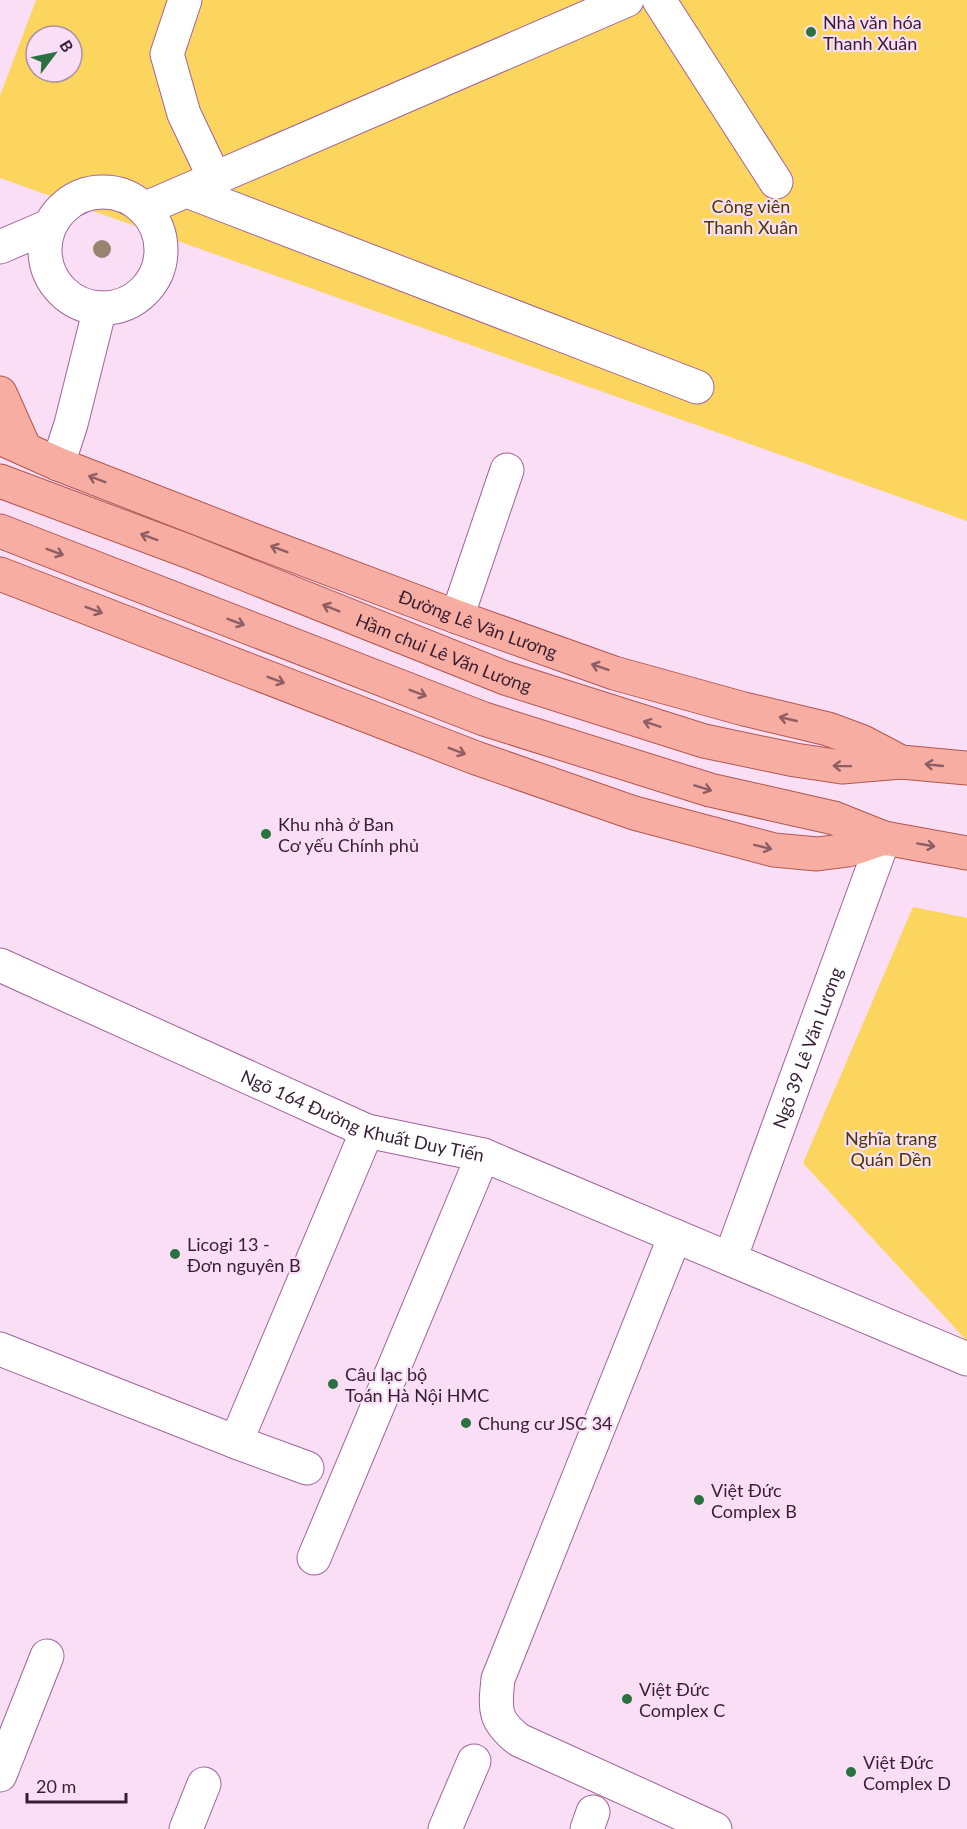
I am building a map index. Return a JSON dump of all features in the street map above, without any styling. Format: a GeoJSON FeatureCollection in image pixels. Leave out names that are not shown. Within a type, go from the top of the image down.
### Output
{"type":"FeatureCollection","features":[{"type":"Feature","properties":{"kind":"main road"},"geometry":{"type":"LineString","coordinates":[[0,393],[12,443]]}},
{"type":"Feature","properties":{"kind":"main road","name":"Đường Lê Văn Lương"},"geometry":{"type":"LineString","coordinates":[[12,443],[58,464],[457,617],[614,672],[744,709],[828,729],[863,742],[901,762],[967,768]]}},
{"type":"Feature","properties":{"kind":"main road","name":"Hầm chui Lê Văn Lương"},"geometry":{"type":"LineString","coordinates":[[0,481],[190,552],[505,678],[694,737],[795,760],[842,767],[901,762]]}},
{"type":"Feature","properties":{"kind":"main road"},"geometry":{"type":"LineString","coordinates":[[0,531],[484,719],[710,790],[834,818],[884,838],[967,853]]}},
{"type":"Feature","properties":{"kind":"main road"},"geometry":{"type":"LineString","coordinates":[[0,574],[476,758],[634,813],[774,850],[817,854],[848,850],[884,838]]}},
{"type":"Feature","properties":{"kind":"street"},"geometry":{"type":"LineString","coordinates":[[185,0],[167,54],[201,185]]}},
{"type":"Feature","properties":{"kind":"street"},"geometry":{"type":"LineString","coordinates":[[144,209],[627,0]]}},
{"type":"Feature","properties":{"kind":"street"},"geometry":{"type":"LineString","coordinates":[[659,0],[776,182]]}},
{"type":"Feature","properties":{"kind":"street"},"geometry":{"type":"LineString","coordinates":[[201,185],[697,387]]}},
{"type":"Feature","properties":{"kind":"street"},"geometry":{"type":"LineString","coordinates":[[92,192],[110,192],[128,198],[144,209],[156,225],[161,245],[159,264],[151,283],[138,297],[120,306],[100,308],[81,304],[65,294],[53,280],[46,263],[44,244],[49,226],[59,210],[74,199],[92,192]]}},
{"type":"Feature","properties":{"kind":"street"},"geometry":{"type":"LineString","coordinates":[[0,247],[49,226]]}},
{"type":"Feature","properties":{"kind":"street"},"geometry":{"type":"LineString","coordinates":[[58,464],[71,424],[100,308]]}},
{"type":"Feature","properties":{"kind":"street"},"geometry":{"type":"LineString","coordinates":[[457,617],[507,470]]}},
{"type":"Feature","properties":{"kind":"street","name":"Ngõ 39 Lê Văn Lương"},"geometry":{"type":"LineString","coordinates":[[730,1259],[884,838]]}},
{"type":"Feature","properties":{"kind":"street","name":"Ngõ 164 Đường Khuất Duy Tiến"},"geometry":{"type":"LineString","coordinates":[[0,965],[367,1131],[483,1155],[967,1359]]}},
{"type":"Feature","properties":{"kind":"street"},"geometry":{"type":"LineString","coordinates":[[236,1442],[367,1131]]}},
{"type":"Feature","properties":{"kind":"street"},"geometry":{"type":"LineString","coordinates":[[314,1558],[483,1155]]}},
{"type":"Feature","properties":{"kind":"street"},"geometry":{"type":"LineString","coordinates":[[675,1236],[498,1679],[496,1700],[498,1716],[504,1729],[519,1740],[715,1829]]}},
{"type":"Feature","properties":{"kind":"street"},"geometry":{"type":"LineString","coordinates":[[0,1349],[307,1468]]}},
{"type":"Feature","properties":{"kind":"street"},"geometry":{"type":"LineString","coordinates":[[0,1775],[47,1656]]}},
{"type":"Feature","properties":{"kind":"street"},"geometry":{"type":"LineString","coordinates":[[445,1829],[474,1761]]}},
{"type":"Feature","properties":{"kind":"street"},"geometry":{"type":"LineString","coordinates":[[186,1829],[204,1784]]}},
{"type":"Feature","properties":{"kind":"green space","name":"Công viên Thanh Xuân"},"geometry":{"type":"Polygon","coordinates":[[[36,0],[967,0],[967,521],[0,178],[0,96],[24,32],[24,84],[84,84],[84,24],[27,24],[36,0]]]}},
{"type":"Feature","properties":{"kind":"green space","name":"Nghĩa trang Quán Dền"},"geometry":{"type":"Polygon","coordinates":[[[913,907],[967,918],[967,1341],[803,1163],[913,907]]]}},
{"type":"Feature","properties":{"kind":"place","name":"Nhà văn hóa Thanh Xuân"},"geometry":{"type":"Point","coordinates":[811,32]}},
{"type":"Feature","properties":{"kind":"place","name":"Khu nhà ở Ban Cơ yếu Chính phủ"},"geometry":{"type":"Point","coordinates":[266,834]}},
{"type":"Feature","properties":{"kind":"place","name":"Licogi 13 - Đơn nguyên B"},"geometry":{"type":"Point","coordinates":[175,1254]}},
{"type":"Feature","properties":{"kind":"place","name":"Câu lạc bộ Toán Hà Nội HMC"},"geometry":{"type":"Point","coordinates":[333,1384]}},
{"type":"Feature","properties":{"kind":"place","name":"Chung cư JSC 34"},"geometry":{"type":"Point","coordinates":[466,1423]}},
{"type":"Feature","properties":{"kind":"place","name":"Việt Đức Complex B"},"geometry":{"type":"Point","coordinates":[699,1500]}},
{"type":"Feature","properties":{"kind":"place","name":"Việt Đức Complex C"},"geometry":{"type":"Point","coordinates":[627,1699]}},
{"type":"Feature","properties":{"kind":"place","name":"Việt Đức Complex D"},"geometry":{"type":"Point","coordinates":[851,1772]}}]}
